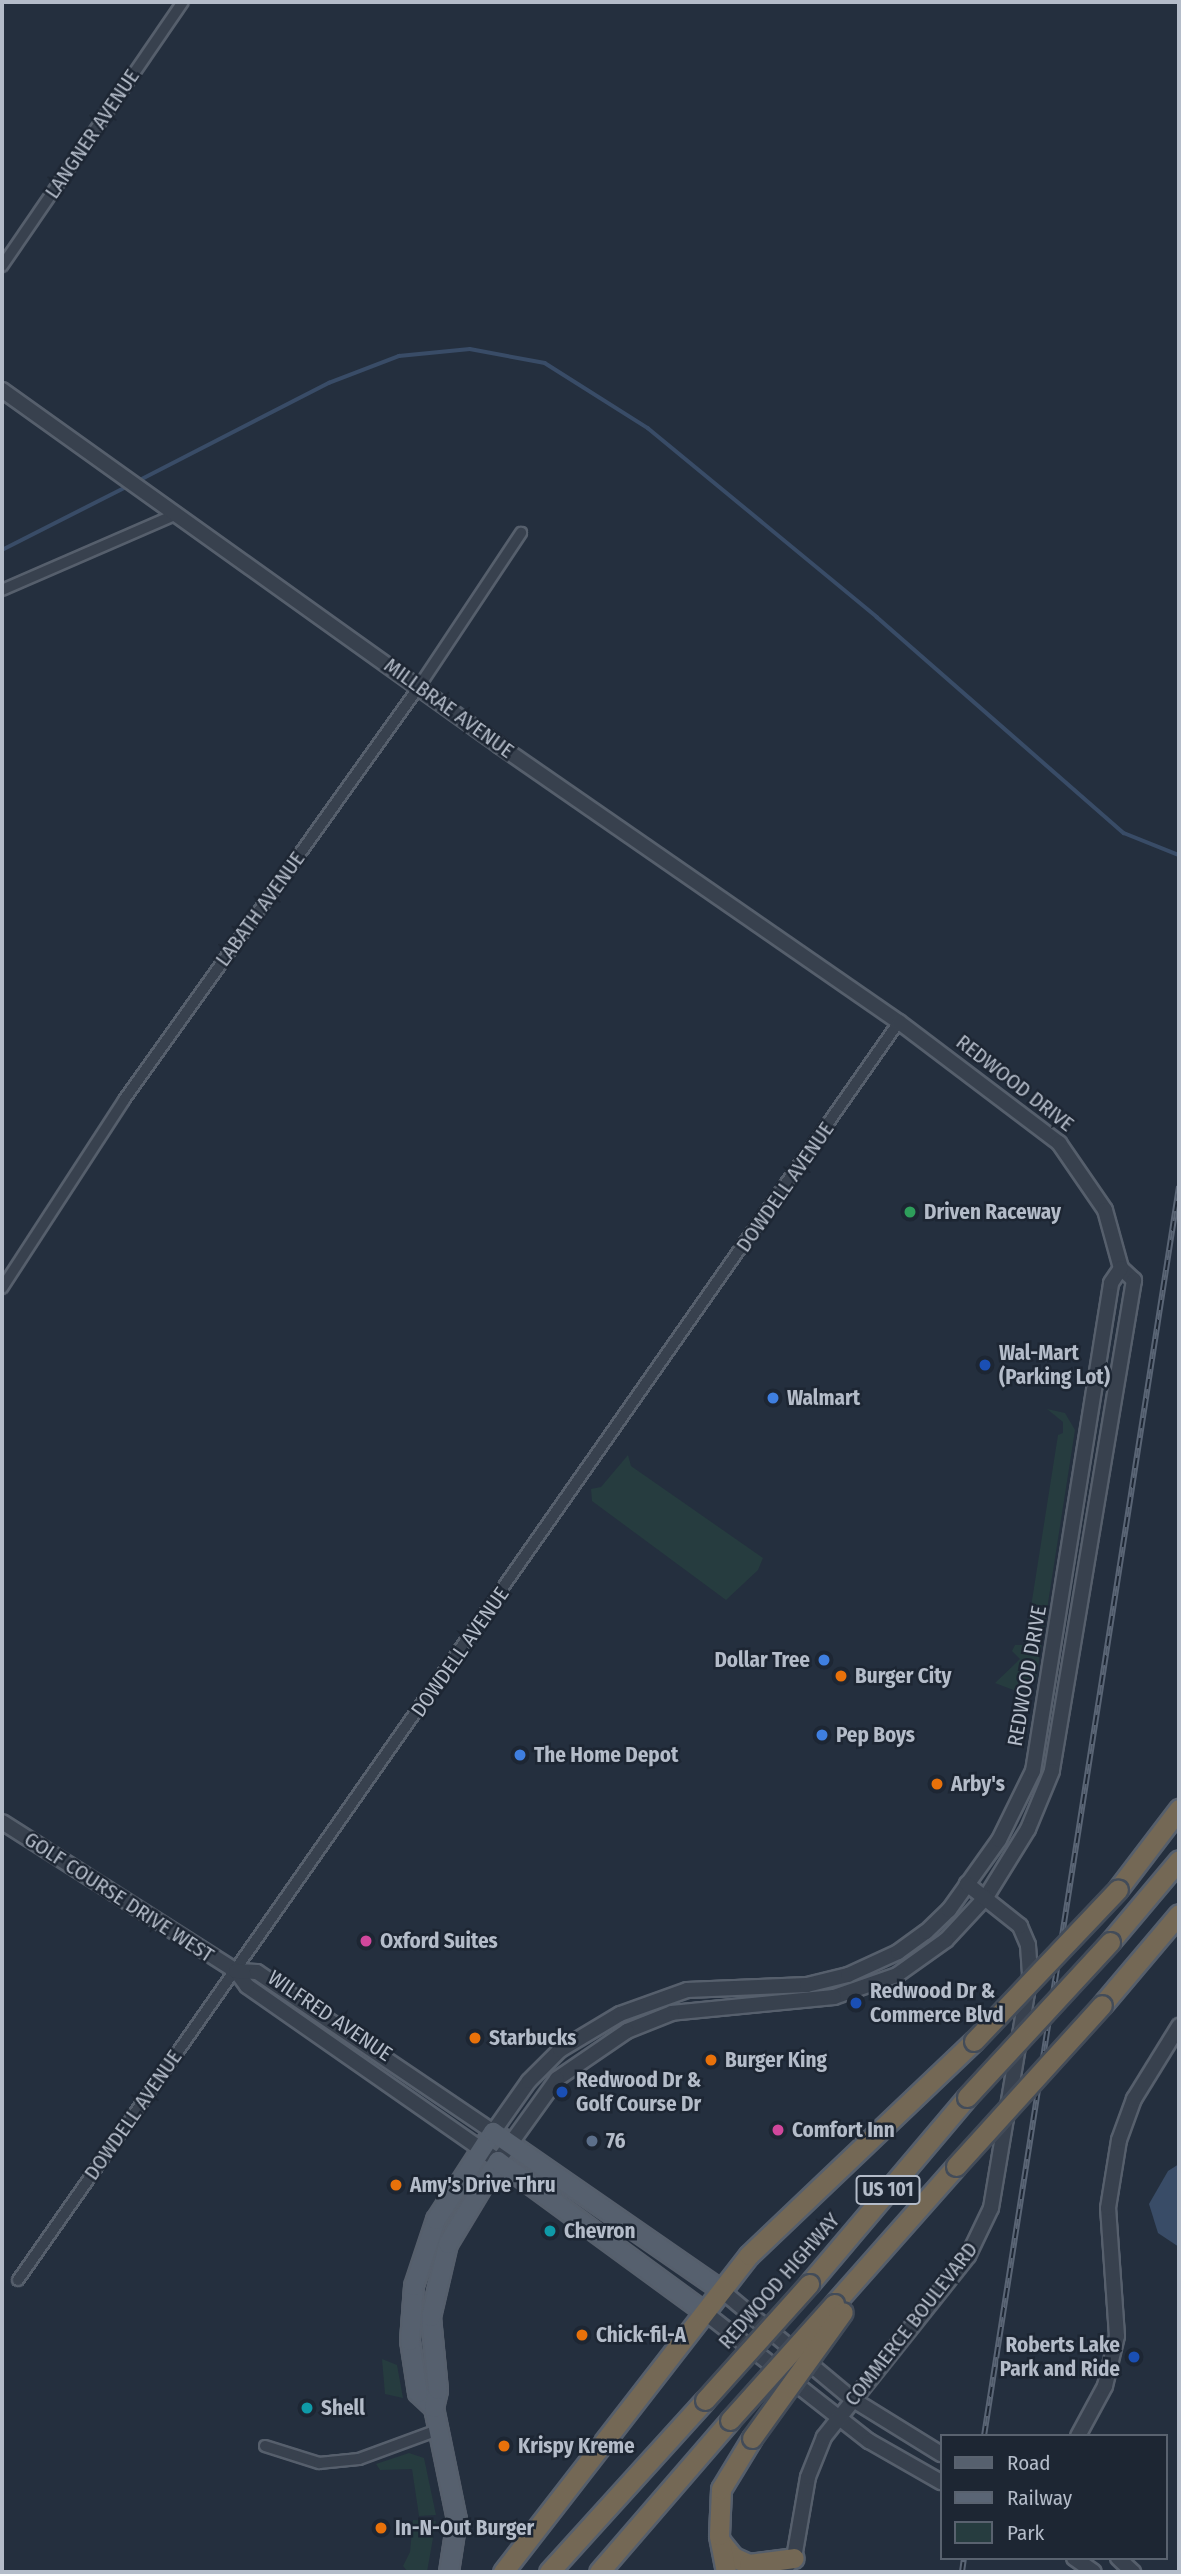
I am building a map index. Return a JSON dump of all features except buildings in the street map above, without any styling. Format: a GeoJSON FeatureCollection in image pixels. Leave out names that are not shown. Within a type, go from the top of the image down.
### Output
{"type":"FeatureCollection","features":[{"type":"Feature","properties":{"kind":"highway"},"geometry":{"type":"LineString","coordinates":[[503,2572],[749,2255],[974,2041],[1118,1889],[1179,1809]]}},
{"type":"Feature","properties":{"kind":"highway","name":"REDWOOD HIGHWAY"},"geometry":{"type":"LineString","coordinates":[[549,2572],[809,2284],[967,2097],[1110,1942],[1179,1860]]}},
{"type":"Feature","properties":{"kind":"highway","name":"US 101"},"geometry":{"type":"LineString","coordinates":[[599,2572],[730,2420],[839,2308],[956,2166],[1102,2005],[1179,1914]]}},
{"type":"Feature","properties":{"kind":"highway"},"geometry":{"type":"LineString","coordinates":[[726,2572],[717,2512],[721,2490],[752,2438],[839,2308]]}},
{"type":"Feature","properties":{"kind":"highway"},"geometry":{"type":"LineString","coordinates":[[721,2541],[733,2557],[749,2564],[788,2565]]}},
{"type":"Feature","properties":{"kind":"main road","name":"WILFRED AVENUE"},"geometry":{"type":"LineString","coordinates":[[493,2132],[720,2289]]}},
{"type":"Feature","properties":{"kind":"main road","name":"REDWOOD DRIVE"},"geometry":{"type":"LineString","coordinates":[[434,2408],[418,2393],[410,2341],[414,2286],[436,2220],[493,2132]]}},
{"type":"Feature","properties":{"kind":"main road","name":"REDWOOD DRIVE"},"geometry":{"type":"LineString","coordinates":[[449,2572],[457,2520],[434,2408],[438,2390],[431,2317],[439,2272],[465,2211],[498,2161]]}},
{"type":"Feature","properties":{"kind":"main road"},"geometry":{"type":"LineString","coordinates":[[498,2161],[703,2311]]}},
{"type":"Feature","properties":{"kind":"street","name":"LANGNER AVENUE"},"geometry":{"type":"LineString","coordinates":[[2,266],[183,2]]}},
{"type":"Feature","properties":{"kind":"street","name":"MILLBRAE AVENUE"},"geometry":{"type":"LineString","coordinates":[[2,390],[420,685],[500,746],[899,1022]]}},
{"type":"Feature","properties":{"kind":"street"},"geometry":{"type":"LineString","coordinates":[[2,590],[177,514]]}},
{"type":"Feature","properties":{"kind":"street","name":"LABATH AVENUE"},"geometry":{"type":"LineString","coordinates":[[2,1288],[124,1100],[420,685],[521,533]]}},
{"type":"Feature","properties":{"kind":"street","name":"REDWOOD DRIVE"},"geometry":{"type":"LineString","coordinates":[[498,2161],[558,2079],[627,2031],[672,2013],[762,2007],[834,1997],[897,1975],[946,1940],[986,1897],[1028,1829],[1052,1770],[1134,1280],[1121,1268],[1105,1210],[1059,1143],[899,1022]]}},
{"type":"Feature","properties":{"kind":"street","name":"DOWDELL AVENUE"},"geometry":{"type":"LineString","coordinates":[[18,2280],[899,1022]]}},
{"type":"Feature","properties":{"kind":"street","name":"REDWOOD DRIVE"},"geometry":{"type":"LineString","coordinates":[[493,2132],[529,2081],[560,2050],[620,2014],[687,1990],[807,1985],[886,1959],[926,1932],[967,1884],[1019,1807],[1033,1772],[1060,1622],[1111,1283],[1121,1268]]}},
{"type":"Feature","properties":{"kind":"street","name":"GOLF COURSE DRIVE WEST"},"geometry":{"type":"LineString","coordinates":[[2,1822],[236,1972]]}},
{"type":"Feature","properties":{"kind":"street","name":"COMMERCE BOULEVARD"},"geometry":{"type":"LineString","coordinates":[[788,2565],[815,2454],[852,2399],[968,2256],[991,2208],[1030,1974],[1028,1945],[1020,1926],[967,1884]]}},
{"type":"Feature","properties":{"kind":"street"},"geometry":{"type":"LineString","coordinates":[[886,1959],[897,1975]]}},
{"type":"Feature","properties":{"kind":"street","name":"WILFRED AVENUE"},"geometry":{"type":"LineString","coordinates":[[236,1972],[257,1972],[493,2132]]}},
{"type":"Feature","properties":{"kind":"street","name":"WILFRED AVENUE"},"geometry":{"type":"LineString","coordinates":[[236,1972],[247,1986],[498,2161]]}},
{"type":"Feature","properties":{"kind":"street"},"geometry":{"type":"LineString","coordinates":[[761,1988],[762,2007]]}},
{"type":"Feature","properties":{"kind":"street"},"geometry":{"type":"LineString","coordinates":[[620,2014],[627,2031]]}},
{"type":"Feature","properties":{"kind":"street"},"geometry":{"type":"LineString","coordinates":[[1079,2434],[1105,2386],[1117,2336],[1108,2208],[1119,2140],[1135,2099],[1179,2026]]}},
{"type":"Feature","properties":{"kind":"street"},"geometry":{"type":"LineString","coordinates":[[720,2289],[852,2399],[940,2453]]}},
{"type":"Feature","properties":{"kind":"street"},"geometry":{"type":"LineString","coordinates":[[703,2311],[838,2419],[940,2481]]}},
{"type":"Feature","properties":{"kind":"street"},"geometry":{"type":"LineString","coordinates":[[265,2446],[319,2463],[359,2459],[438,2430]]}},
{"type":"Feature","properties":{"kind":"street"},"geometry":{"type":"LineString","coordinates":[[1077,2560],[1094,2572]]}},
{"type":"Feature","properties":{"kind":"street"},"geometry":{"type":"LineString","coordinates":[[1120,2560],[1133,2572]]}},
{"type":"Feature","properties":{"kind":"green space"},"geometry":{"type":"Polygon","coordinates":[[[1047,1409],[1065,1413],[1075,1430],[1036,1680],[1019,1692],[995,1683],[1020,1659],[1012,1651],[1015,1645],[1025,1645],[1058,1435],[1063,1433],[1063,1422],[1047,1409]]]}},
{"type":"Feature","properties":{"kind":"green space"},"geometry":{"type":"Polygon","coordinates":[[[628,1455],[631,1466],[763,1558],[758,1570],[726,1600],[592,1501],[591,1489],[601,1487],[628,1455]]]}},
{"type":"Feature","properties":{"kind":"green space"},"geometry":{"type":"Polygon","coordinates":[[[382,2359],[397,2365],[403,2398],[385,2394],[382,2359]]]}},
{"type":"Feature","properties":{"kind":"green space"},"geometry":{"type":"Polygon","coordinates":[[[409,2453],[424,2458],[436,2515],[419,2516],[412,2469],[380,2470],[376,2464],[409,2453]]]}},
{"type":"Feature","properties":{"kind":"green space"},"geometry":{"type":"Polygon","coordinates":[[[413,2520],[436,2521],[427,2572],[408,2572],[403,2566],[410,2552],[413,2520]]]}},
{"type":"Feature","properties":{"kind":"water"},"geometry":{"type":"Polygon","coordinates":[[[1179,2164],[1179,2247],[1158,2233],[1149,2204],[1168,2171],[1179,2164]]]}},
{"type":"Feature","properties":{"kind":"waterway"},"geometry":{"type":"LineString","coordinates":[[138,481],[329,383],[399,356],[470,349],[545,363],[648,428],[877,617],[1124,833],[1179,855]]}},
{"type":"Feature","properties":{"kind":"waterway"},"geometry":{"type":"LineString","coordinates":[[2,550],[128,486]]}},
{"type":"Feature","properties":{"kind":"railway"},"geometry":{"type":"LineString","coordinates":[[984,2434],[1179,1186]]}},
{"type":"Feature","properties":{"kind":"railway"},"geometry":{"type":"LineString","coordinates":[[962,2572],[964,2560]]}},
{"type":"Feature","properties":{"kind":"place","name":"Driven Raceway"},"geometry":{"type":"Point","coordinates":[910,1212]}},
{"type":"Feature","properties":{"kind":"place","name":"Wal-Mart (Parking Lot)"},"geometry":{"type":"Point","coordinates":[985,1365]}},
{"type":"Feature","properties":{"kind":"place","name":"Walmart"},"geometry":{"type":"Point","coordinates":[773,1398]}},
{"type":"Feature","properties":{"kind":"place","name":"Dollar Tree"},"geometry":{"type":"Point","coordinates":[824,1660]}},
{"type":"Feature","properties":{"kind":"place","name":"Burger City"},"geometry":{"type":"Point","coordinates":[841,1676]}},
{"type":"Feature","properties":{"kind":"place","name":"Pep Boys"},"geometry":{"type":"Point","coordinates":[822,1735]}},
{"type":"Feature","properties":{"kind":"place","name":"The Home Depot"},"geometry":{"type":"Point","coordinates":[520,1755]}},
{"type":"Feature","properties":{"kind":"place","name":"Arby's"},"geometry":{"type":"Point","coordinates":[937,1784]}},
{"type":"Feature","properties":{"kind":"place","name":"Oxford Suites"},"geometry":{"type":"Point","coordinates":[366,1941]}},
{"type":"Feature","properties":{"kind":"place","name":"Redwood Dr & Commerce Blvd"},"geometry":{"type":"Point","coordinates":[856,2003]}},
{"type":"Feature","properties":{"kind":"place","name":"Starbucks"},"geometry":{"type":"Point","coordinates":[475,2038]}},
{"type":"Feature","properties":{"kind":"place","name":"Burger King"},"geometry":{"type":"Point","coordinates":[711,2060]}},
{"type":"Feature","properties":{"kind":"place","name":"Redwood Dr & Golf Course Dr"},"geometry":{"type":"Point","coordinates":[562,2092]}},
{"type":"Feature","properties":{"kind":"place","name":"Comfort Inn"},"geometry":{"type":"Point","coordinates":[778,2130]}},
{"type":"Feature","properties":{"kind":"place","name":"76"},"geometry":{"type":"Point","coordinates":[592,2141]}},
{"type":"Feature","properties":{"kind":"place","name":"Amy's Drive Thru"},"geometry":{"type":"Point","coordinates":[396,2185]}},
{"type":"Feature","properties":{"kind":"place","name":"Chevron"},"geometry":{"type":"Point","coordinates":[550,2231]}},
{"type":"Feature","properties":{"kind":"place","name":"Chick-fil-A"},"geometry":{"type":"Point","coordinates":[582,2335]}},
{"type":"Feature","properties":{"kind":"place","name":"Roberts Lake Park and Ride"},"geometry":{"type":"Point","coordinates":[1134,2357]}},
{"type":"Feature","properties":{"kind":"place","name":"Shell"},"geometry":{"type":"Point","coordinates":[307,2408]}},
{"type":"Feature","properties":{"kind":"place","name":"Krispy Kreme"},"geometry":{"type":"Point","coordinates":[504,2446]}},
{"type":"Feature","properties":{"kind":"place","name":"In-N-Out Burger"},"geometry":{"type":"Point","coordinates":[381,2528]}}]}
